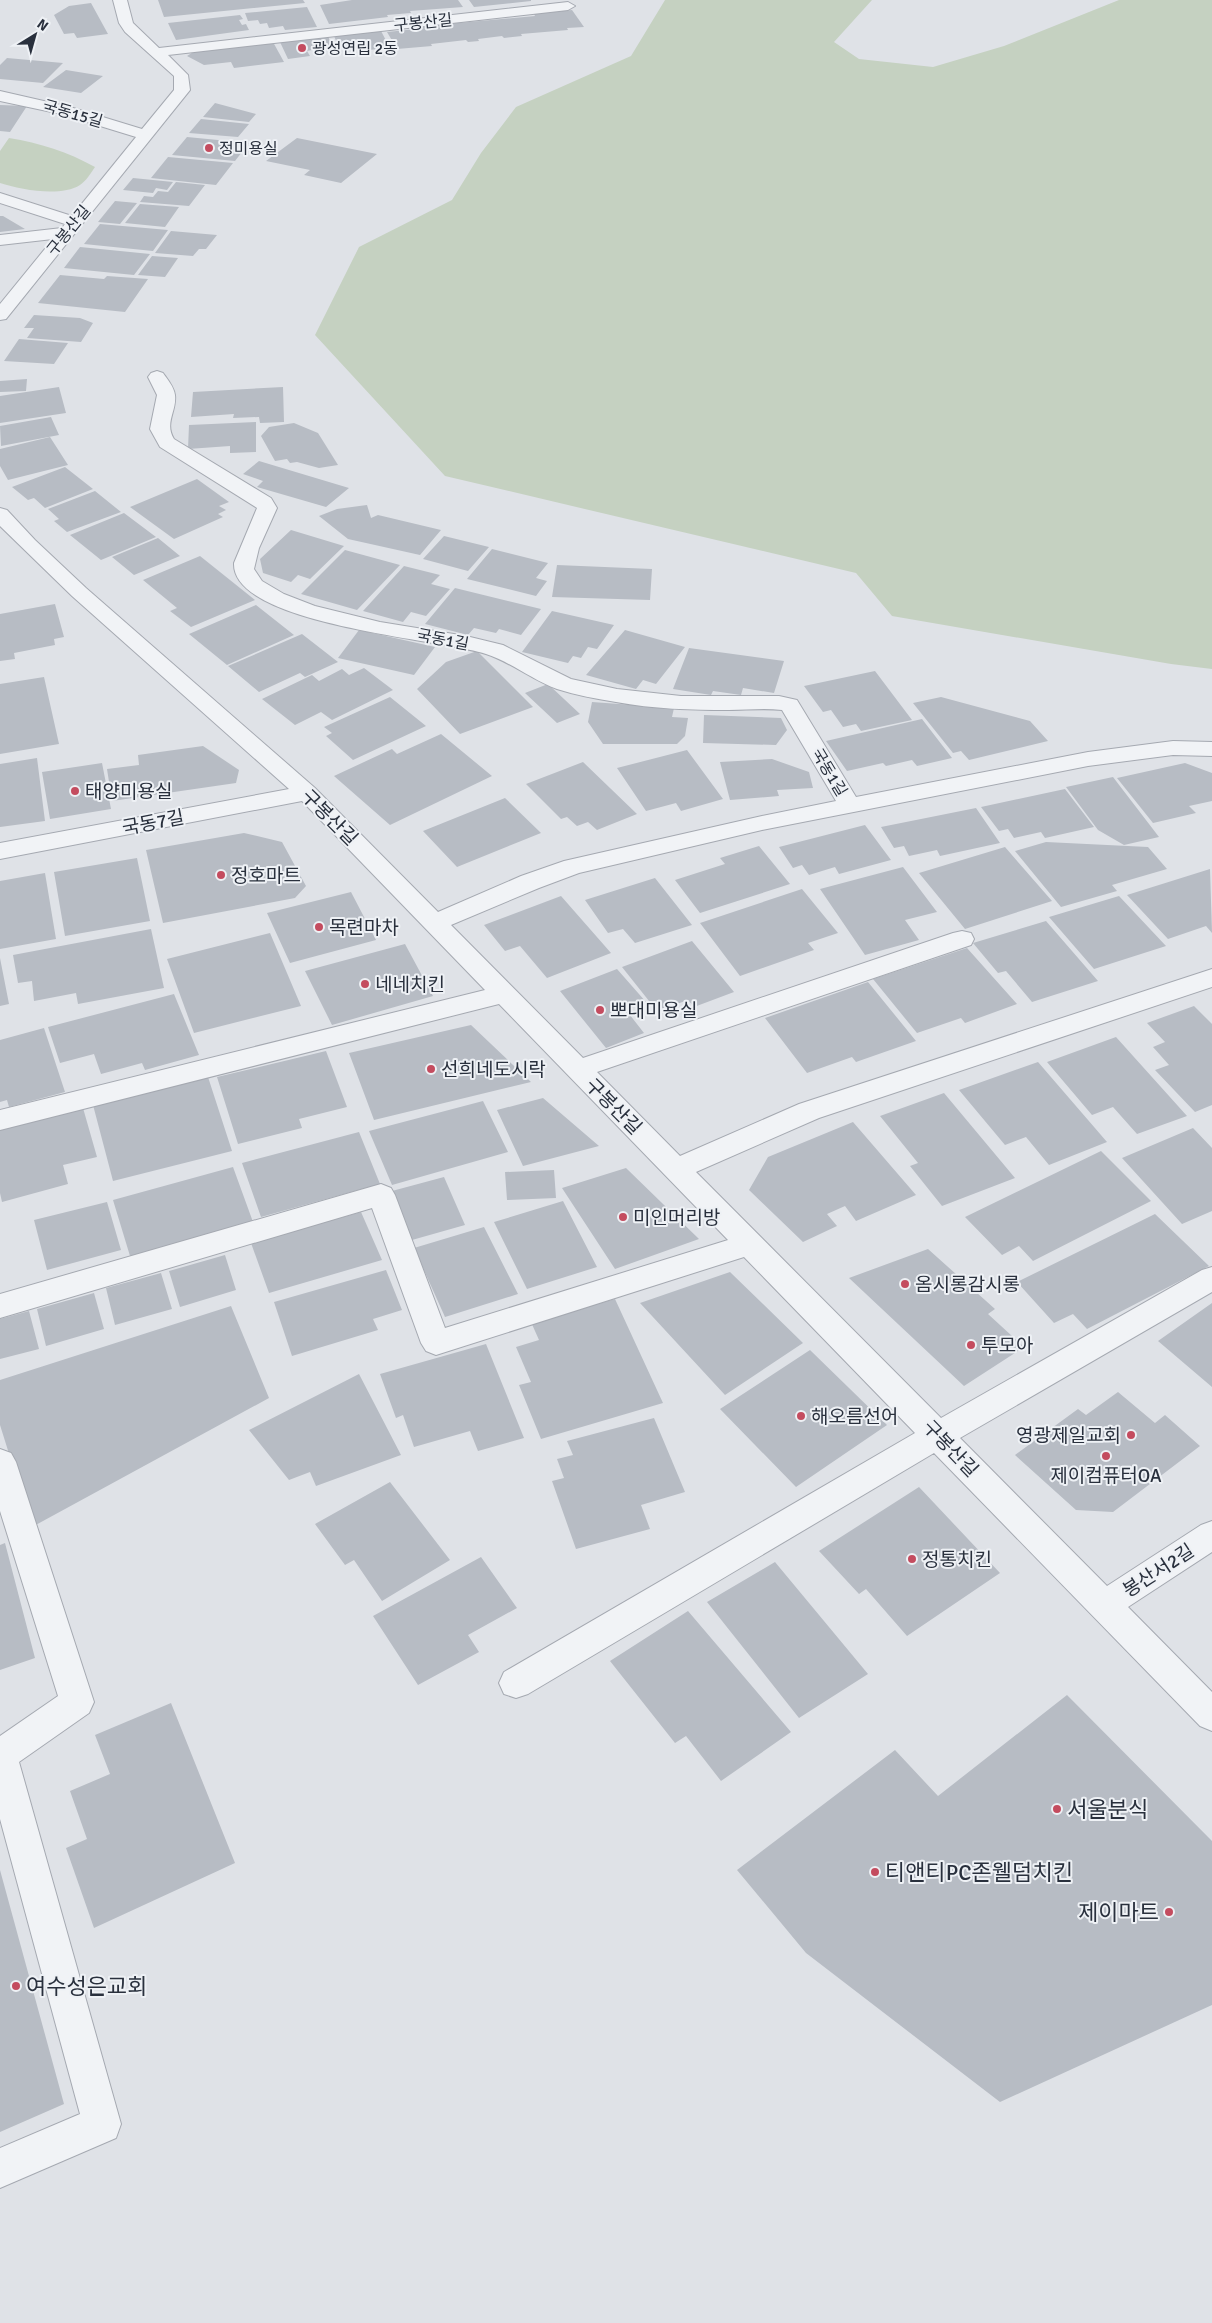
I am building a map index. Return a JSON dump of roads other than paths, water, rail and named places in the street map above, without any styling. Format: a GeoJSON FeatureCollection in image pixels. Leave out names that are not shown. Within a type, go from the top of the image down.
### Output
{"type":"FeatureCollection","features":[{"type":"Feature","properties":{"kind":"street","name":"구봉산길"},"geometry":{"type":"LineString","coordinates":[[0,315],[144,135],[172,105],[183,85],[181,75],[126,23],[120,0]]}},
{"type":"Feature","properties":{"kind":"street","name":"구봉산길"},"geometry":{"type":"LineString","coordinates":[[158,52],[568,6]]}},
{"type":"Feature","properties":{"kind":"street","name":"국동15길"},"geometry":{"type":"LineString","coordinates":[[0,96],[64,110],[144,135]]}},
{"type":"Feature","properties":{"kind":"street"},"geometry":{"type":"LineString","coordinates":[[0,198],[71,227]]}},
{"type":"Feature","properties":{"kind":"street"},"geometry":{"type":"LineString","coordinates":[[0,240],[71,227]]}},
{"type":"Feature","properties":{"kind":"street","name":"국동1길"},"geometry":{"type":"LineString","coordinates":[[158,377],[166,396],[158,422],[161,436],[166,443],[264,502],[266,508],[244,566],[247,576],[268,595],[328,617],[488,648],[572,686],[617,696],[681,702],[779,703],[789,705],[850,806]]}},
{"type":"Feature","properties":{"kind":"street","name":"구봉산길"},"geometry":{"type":"LineString","coordinates":[[0,514],[18,546],[307,793],[1212,1715]]}},
{"type":"Feature","properties":{"kind":"street","name":"국동1길"},"geometry":{"type":"LineString","coordinates":[[434,923],[530,882],[573,867],[762,823],[1088,759],[1173,748],[1212,748]]}},
{"type":"Feature","properties":{"kind":"street","name":"국동7길"},"geometry":{"type":"LineString","coordinates":[[0,851],[307,793]]}},
{"type":"Feature","properties":{"kind":"street"},"geometry":{"type":"LineString","coordinates":[[578,1069],[962,939]]}},
{"type":"Feature","properties":{"kind":"street"},"geometry":{"type":"LineString","coordinates":[[676,1169],[809,1111],[1212,978]]}},
{"type":"Feature","properties":{"kind":"street"},"geometry":{"type":"LineString","coordinates":[[0,1120],[504,994]]}},
{"type":"Feature","properties":{"kind":"street"},"geometry":{"type":"LineString","coordinates":[[0,1306],[381,1195],[436,1343],[751,1244]]}},
{"type":"Feature","properties":{"kind":"street"},"geometry":{"type":"LineString","coordinates":[[516,1682],[938,1435],[1212,1278]]}},
{"type":"Feature","properties":{"kind":"street"},"geometry":{"type":"LineString","coordinates":[[0,1462],[77,1702],[1,1756],[102,2124],[0,2168]]}},
{"type":"Feature","properties":{"kind":"street","name":"봉산서2길"},"geometry":{"type":"LineString","coordinates":[[1104,1605],[1212,1535]]}},
{"type":"Feature","properties":{"kind":"place","name":"광성연립 2동"},"geometry":{"type":"Point","coordinates":[302,48]}},
{"type":"Feature","properties":{"kind":"place","name":"정미용실"},"geometry":{"type":"Point","coordinates":[209,148]}},
{"type":"Feature","properties":{"kind":"place","name":"태양미용실"},"geometry":{"type":"Point","coordinates":[75,791]}},
{"type":"Feature","properties":{"kind":"place","name":"정호마트"},"geometry":{"type":"Point","coordinates":[221,875]}},
{"type":"Feature","properties":{"kind":"place","name":"목련마차"},"geometry":{"type":"Point","coordinates":[319,927]}},
{"type":"Feature","properties":{"kind":"place","name":"네네치킨"},"geometry":{"type":"Point","coordinates":[365,984]}},
{"type":"Feature","properties":{"kind":"place","name":"뽀대미용실"},"geometry":{"type":"Point","coordinates":[600,1010]}},
{"type":"Feature","properties":{"kind":"place","name":"선희네도시락"},"geometry":{"type":"Point","coordinates":[431,1069]}},
{"type":"Feature","properties":{"kind":"place","name":"미인머리방"},"geometry":{"type":"Point","coordinates":[623,1217]}},
{"type":"Feature","properties":{"kind":"place","name":"옴시롱감시롱"},"geometry":{"type":"Point","coordinates":[905,1284]}},
{"type":"Feature","properties":{"kind":"place","name":"투모아"},"geometry":{"type":"Point","coordinates":[971,1345]}},
{"type":"Feature","properties":{"kind":"place","name":"해오름선어"},"geometry":{"type":"Point","coordinates":[801,1416]}},
{"type":"Feature","properties":{"kind":"place","name":"영광제일교회"},"geometry":{"type":"Point","coordinates":[1131,1435]}},
{"type":"Feature","properties":{"kind":"place","name":"제이컴퓨터OA"},"geometry":{"type":"Point","coordinates":[1106,1456]}},
{"type":"Feature","properties":{"kind":"place","name":"정통치킨"},"geometry":{"type":"Point","coordinates":[912,1559]}},
{"type":"Feature","properties":{"kind":"place","name":"서울분식"},"geometry":{"type":"Point","coordinates":[1057,1809]}},
{"type":"Feature","properties":{"kind":"place","name":"티앤티PC존웰덤치킨"},"geometry":{"type":"Point","coordinates":[875,1872]}},
{"type":"Feature","properties":{"kind":"place","name":"제이마트"},"geometry":{"type":"Point","coordinates":[1169,1912]}},
{"type":"Feature","properties":{"kind":"place","name":"여수성은교회"},"geometry":{"type":"Point","coordinates":[16,1986]}}]}
